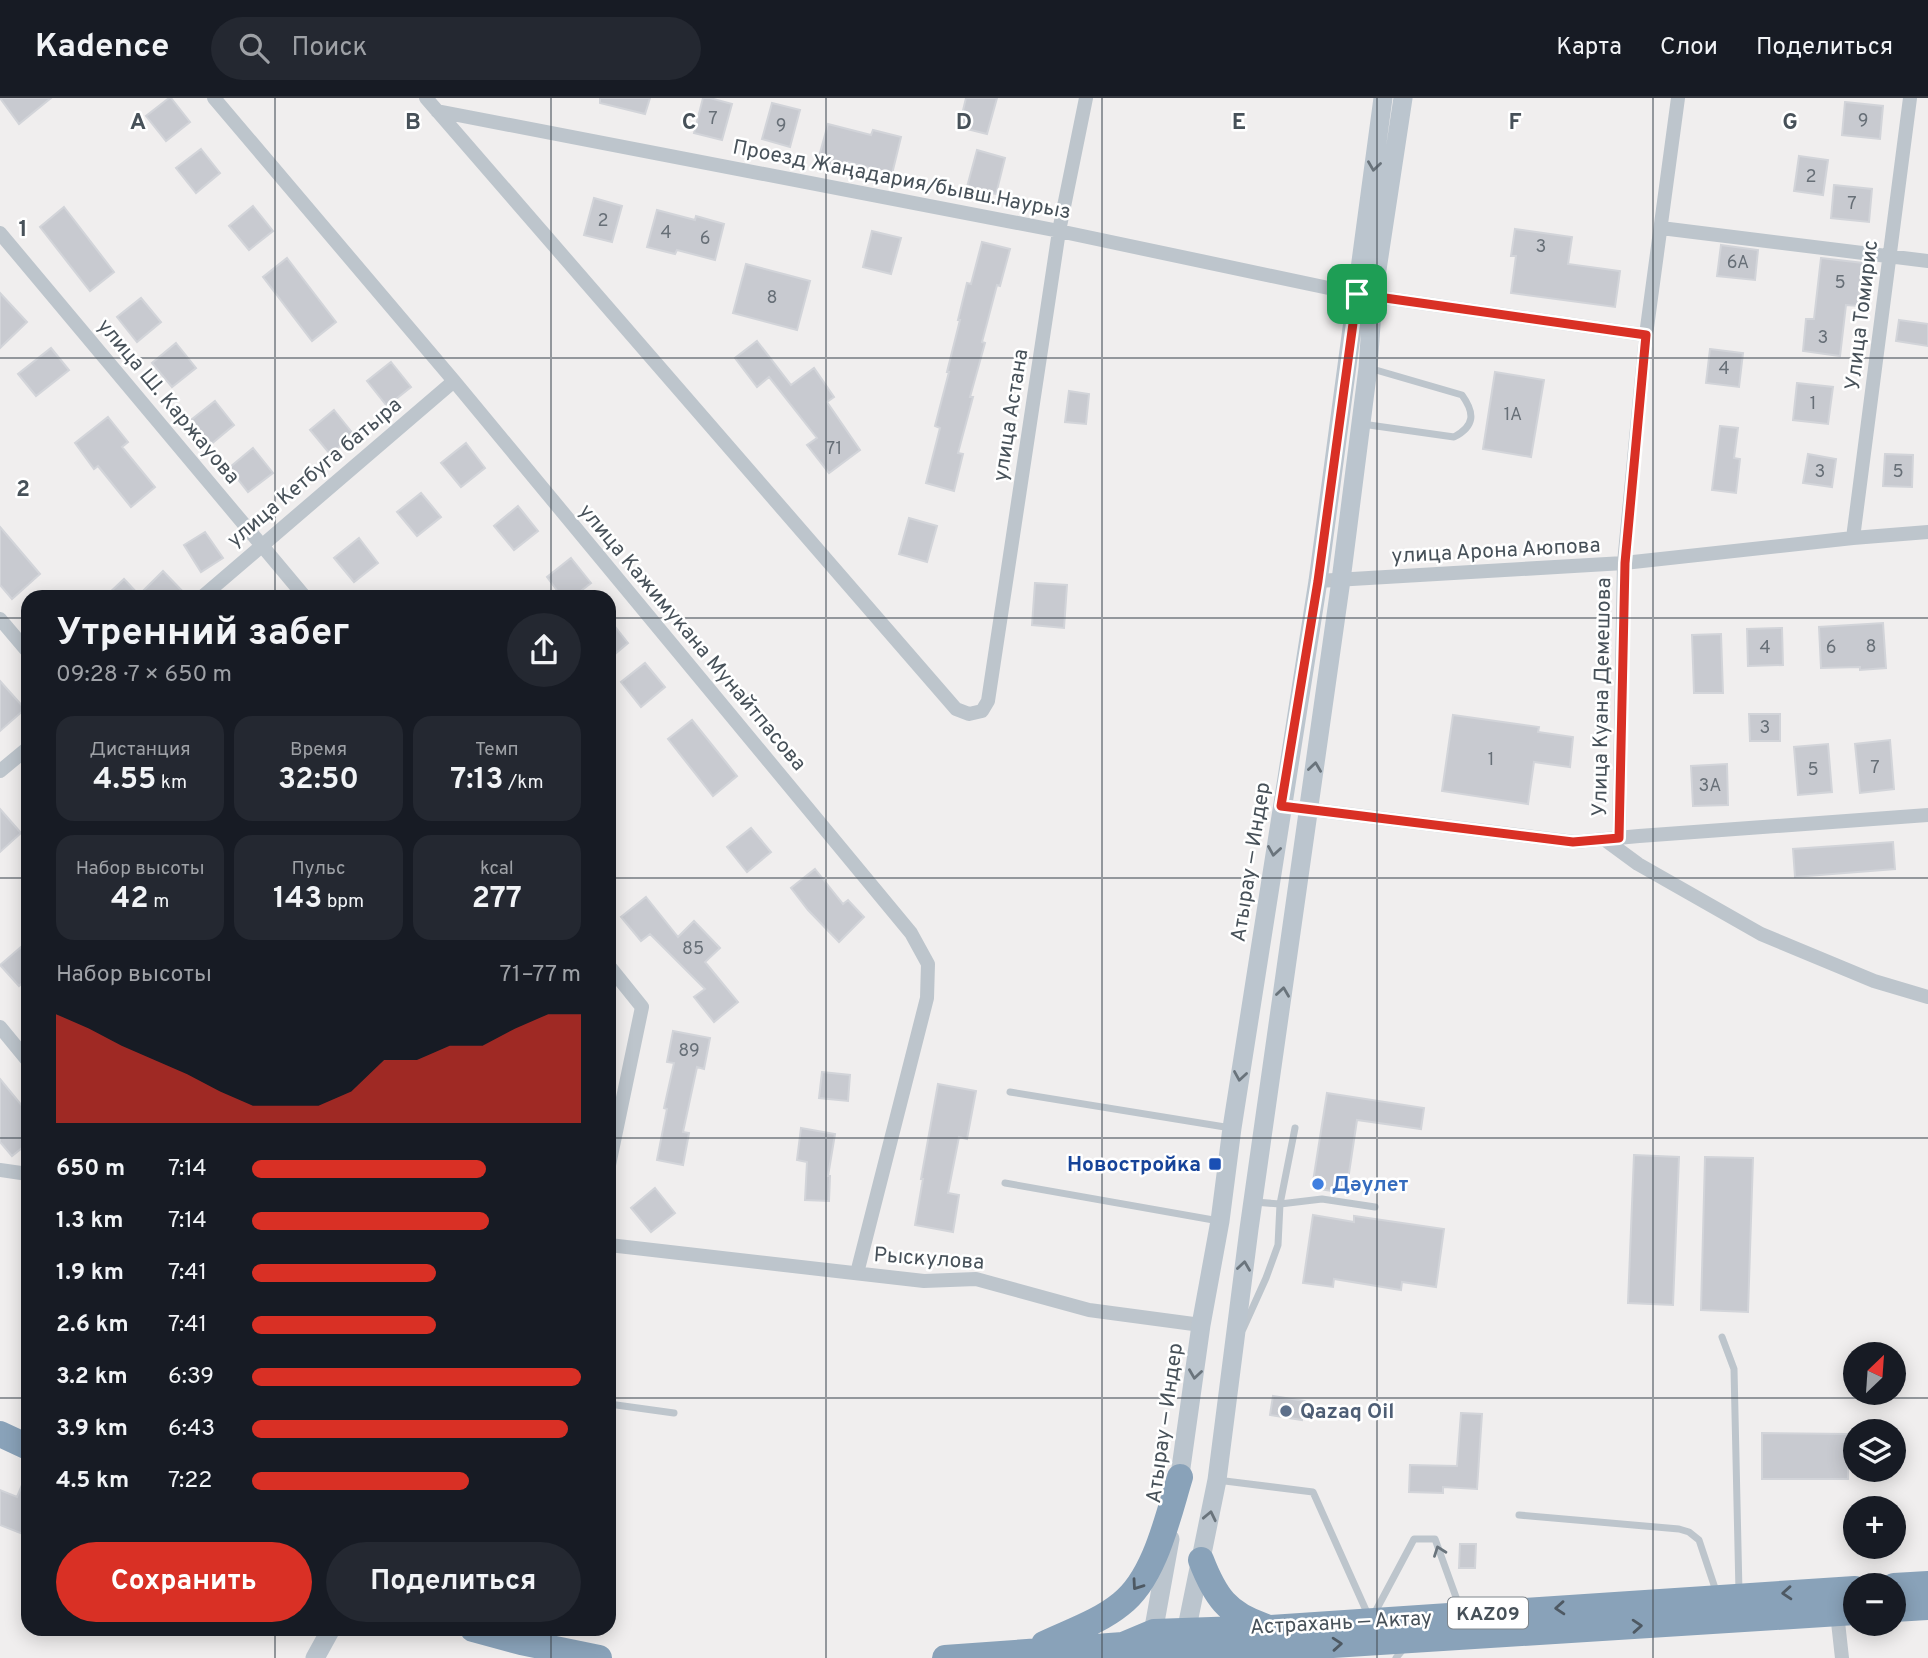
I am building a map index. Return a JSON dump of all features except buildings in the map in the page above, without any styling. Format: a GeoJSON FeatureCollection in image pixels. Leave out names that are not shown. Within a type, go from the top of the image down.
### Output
{"type":"FeatureCollection","features":[{"type":"Feature","properties":{"kind":"highway"},"geometry":{"type":"LineString","coordinates":[[0,1434],[21,1444]]}},
{"type":"Feature","properties":{"kind":"highway"},"geometry":{"type":"LineString","coordinates":[[1040,1654],[1122,1604],[1136,1588],[1160,1541],[1180,1477]]}},
{"type":"Feature","properties":{"kind":"highway"},"geometry":{"type":"LineString","coordinates":[[1201,1560],[1210,1581],[1228,1607],[1245,1620],[1269,1628]]}},
{"type":"Feature","properties":{"kind":"highway"},"geometry":{"type":"LineString","coordinates":[[1906,1585],[1928,1584]]}},
{"type":"Feature","properties":{"kind":"highway","name":"Астрахань — Актау"},"geometry":{"type":"LineString","coordinates":[[1182,1647],[1269,1628],[1843,1590]]}},
{"type":"Feature","properties":{"kind":"highway"},"geometry":{"type":"LineString","coordinates":[[1906,1608],[1928,1607]]}},
{"type":"Feature","properties":{"kind":"highway","name":"Астрахань — Актау"},"geometry":{"type":"LineString","coordinates":[[945,1658],[1040,1654],[1123,1645],[1182,1647],[1228,1655],[1404,1648],[1578,1630],[1843,1612]]}},
{"type":"Feature","properties":{"kind":"highway"},"geometry":{"type":"LineString","coordinates":[[498,1636],[533,1646],[599,1658]]}},
{"type":"Feature","properties":{"kind":"main road","name":"Атырау — Индер"},"geometry":{"type":"LineString","coordinates":[[1182,1647],[1217,1480],[1253,1202],[1341,580],[1368,368],[1365,295],[1383,98]]}},
{"type":"Feature","properties":{"kind":"main road","name":"Атырау — Индер"},"geometry":{"type":"LineString","coordinates":[[1151,1647],[1180,1477],[1201,1325],[1220,1221],[1231,1128],[1281,806],[1365,295],[1403,98]]}},
{"type":"Feature","properties":{"kind":"main road"},"geometry":{"type":"LineString","coordinates":[[315,1658],[327,1636]]}},
{"type":"Feature","properties":{"kind":"street","name":"улица Кажимукана Мунайтпасова"},"geometry":{"type":"LineString","coordinates":[[214,98],[454,381],[911,933],[928,964],[927,998],[857,1273]]}},
{"type":"Feature","properties":{"kind":"street"},"geometry":{"type":"LineString","coordinates":[[426,98],[437,111]]}},
{"type":"Feature","properties":{"kind":"street","name":"улица Астана"},"geometry":{"type":"LineString","coordinates":[[437,111],[957,709],[970,714],[982,711],[988,701],[1059,231],[1086,98]]}},
{"type":"Feature","properties":{"kind":"street","name":"Улица Куана Демешова"},"geometry":{"type":"LineString","coordinates":[[1619,838],[1625,563],[1646,335],[1678,98]]}},
{"type":"Feature","properties":{"kind":"street","name":"Улица Томирис"},"geometry":{"type":"LineString","coordinates":[[1853,538],[1910,98]]}},
{"type":"Feature","properties":{"kind":"street","name":"Проезд Жаңадария/бывш.Наурыз"},"geometry":{"type":"LineString","coordinates":[[437,111],[1059,231],[1365,295],[1646,335]]}},
{"type":"Feature","properties":{"kind":"street"},"geometry":{"type":"LineString","coordinates":[[1661,228],[1928,261]]}},
{"type":"Feature","properties":{"kind":"street","name":"улица Ш. Каржауова"},"geometry":{"type":"LineString","coordinates":[[0,233],[299,590]]}},
{"type":"Feature","properties":{"kind":"street","name":"улица Кетбуга батыра"},"geometry":{"type":"LineString","coordinates":[[210,590],[454,381]]}},
{"type":"Feature","properties":{"kind":"street","name":"улица Арона Аюпова"},"geometry":{"type":"LineString","coordinates":[[1318,581],[1625,563],[1928,532]]}},
{"type":"Feature","properties":{"kind":"street"},"geometry":{"type":"LineString","coordinates":[[0,619],[21,644]]}},
{"type":"Feature","properties":{"kind":"street"},"geometry":{"type":"LineString","coordinates":[[0,771],[21,754]]}},
{"type":"Feature","properties":{"kind":"street"},"geometry":{"type":"LineString","coordinates":[[1281,806],[1573,842],[1928,815]]}},
{"type":"Feature","properties":{"kind":"street"},"geometry":{"type":"LineString","coordinates":[[1604,839],[1637,864],[1761,934],[1874,981],[1928,997]]}},
{"type":"Feature","properties":{"kind":"street"},"geometry":{"type":"LineString","coordinates":[[616,975],[642,1007],[616,1131]]}},
{"type":"Feature","properties":{"kind":"street"},"geometry":{"type":"LineString","coordinates":[[0,1027],[21,1052]]}},
{"type":"Feature","properties":{"kind":"street"},"geometry":{"type":"LineString","coordinates":[[0,1170],[21,1173]]}},
{"type":"Feature","properties":{"kind":"street","name":"Рыскулова"},"geometry":{"type":"LineString","coordinates":[[616,1246],[924,1281],[976,1279],[1089,1310],[1201,1325]]}},
{"type":"Feature","properties":{"kind":"street"},"geometry":{"type":"LineString","coordinates":[[1842,1658],[1844,1636]]}},
{"type":"Feature","properties":{"kind":"lane"},"geometry":{"type":"LineString","coordinates":[[1361,424],[1454,437],[1465,431],[1471,419],[1472,408],[1462,395],[1368,368]]}},
{"type":"Feature","properties":{"kind":"lane"},"geometry":{"type":"LineString","coordinates":[[1010,1092],[1231,1128]]}},
{"type":"Feature","properties":{"kind":"lane"},"geometry":{"type":"LineString","coordinates":[[1235,1348],[1278,1245],[1280,1204],[1295,1128]]}},
{"type":"Feature","properties":{"kind":"lane"},"geometry":{"type":"LineString","coordinates":[[1005,1183],[1220,1221]]}},
{"type":"Feature","properties":{"kind":"lane"},"geometry":{"type":"LineString","coordinates":[[1253,1202],[1280,1204],[1322,1199],[1375,1207]]}},
{"type":"Feature","properties":{"kind":"lane"},"geometry":{"type":"LineString","coordinates":[[1722,1337],[1734,1369],[1729,1597]]}},
{"type":"Feature","properties":{"kind":"lane"},"geometry":{"type":"LineString","coordinates":[[616,1405],[674,1413]]}},
{"type":"Feature","properties":{"kind":"lane"},"geometry":{"type":"LineString","coordinates":[[1217,1480],[1313,1492],[1370,1621]]}},
{"type":"Feature","properties":{"kind":"lane"},"geometry":{"type":"LineString","coordinates":[[1519,1516],[1689,1532],[1699,1540],[1729,1597]]}},
{"type":"Feature","properties":{"kind":"lane"},"geometry":{"type":"LineString","coordinates":[[1370,1621],[1414,1539],[1435,1539],[1463,1615]]}},
{"type":"Feature","properties":{"kind":"place","name":"Новостройка"},"geometry":{"type":"Point","coordinates":[1215,1164]}},
{"type":"Feature","properties":{"kind":"place","name":"Дәулет"},"geometry":{"type":"Point","coordinates":[1318,1184]}},
{"type":"Feature","properties":{"kind":"place","name":"Qazaq Oil"},"geometry":{"type":"Point","coordinates":[1286,1411]}},
{"type":"Feature","properties":{"kind":"route"},"geometry":{"type":"LineString","coordinates":[[1357,294],[1646,335],[1625,563],[1619,838],[1573,842],[1281,806],[1318,581],[1357,294]]}}]}
